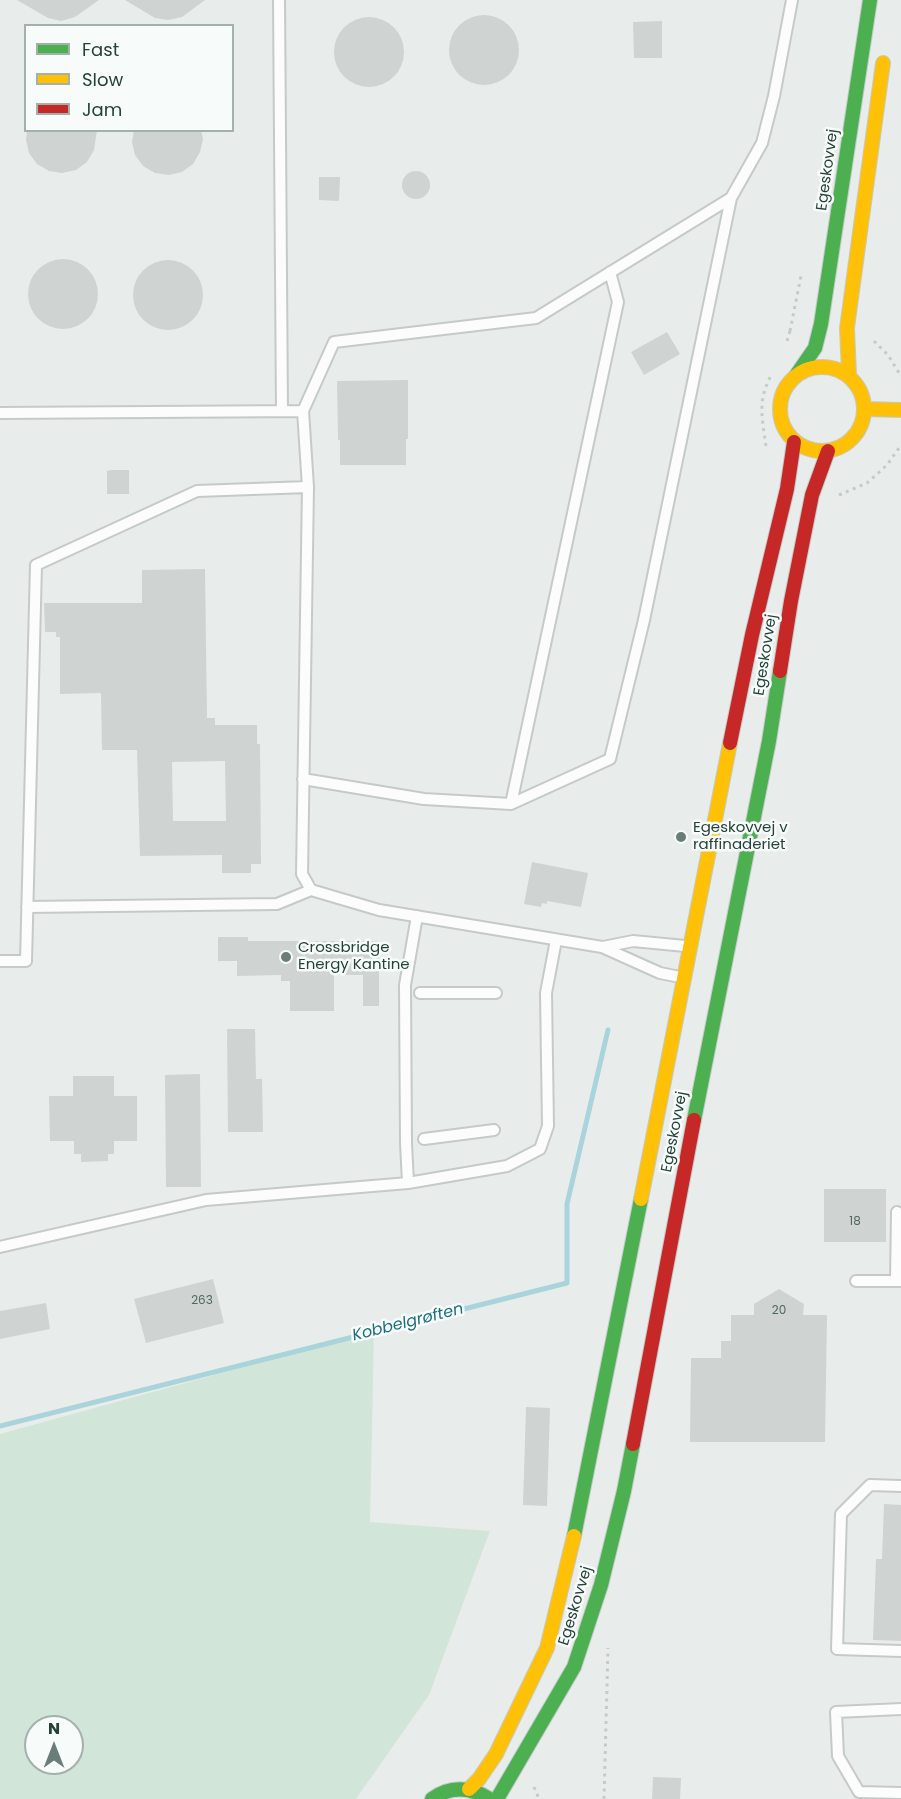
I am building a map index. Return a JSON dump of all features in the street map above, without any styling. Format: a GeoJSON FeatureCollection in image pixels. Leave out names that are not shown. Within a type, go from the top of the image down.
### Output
{"type":"FeatureCollection","features":[{"type":"Feature","properties":{"kind":"main road","name":"Egeskovvej"},"geometry":{"type":"LineString","coordinates":[[797,374],[815,348],[821,324],[870,0]]}},
{"type":"Feature","properties":{"kind":"main road"},"geometry":{"type":"LineString","coordinates":[[849,374],[825,366],[812,367],[797,374],[785,387],[780,405],[781,420],[785,430],[795,442],[814,451],[828,451],[843,446],[858,432],[863,422],[865,410],[861,391],[849,374],[847,328],[885,45]]}},
{"type":"Feature","properties":{"kind":"main road"},"geometry":{"type":"LineString","coordinates":[[865,410],[901,410]]}},
{"type":"Feature","properties":{"kind":"main road","name":"Egeskovvej"},"geometry":{"type":"LineString","coordinates":[[469,1789],[479,1779],[496,1754],[547,1648],[578,1519],[689,947],[750,646],[795,442]]}},
{"type":"Feature","properties":{"kind":"main road","name":"Egeskovvej"},"geometry":{"type":"LineString","coordinates":[[497,1799],[574,1667],[602,1585],[624,1491],[767,753],[791,601],[812,495],[828,451]]}},
{"type":"Feature","properties":{"kind":"main road"},"geometry":{"type":"LineString","coordinates":[[432,1799],[458,1788],[478,1792],[489,1799]]}},
{"type":"Feature","properties":{"kind":"lane"},"geometry":{"type":"LineString","coordinates":[[279,0],[282,411]]}},
{"type":"Feature","properties":{"kind":"lane"},"geometry":{"type":"LineString","coordinates":[[303,779],[424,799],[511,804],[610,759],[644,620],[731,198],[762,143],[774,96],[792,0]]}},
{"type":"Feature","properties":{"kind":"lane"},"geometry":{"type":"LineString","coordinates":[[311,890],[302,874],[308,487],[303,411],[334,342],[536,318],[731,198]]}},
{"type":"Feature","properties":{"kind":"lane"},"geometry":{"type":"LineString","coordinates":[[511,804],[618,302],[610,272]]}},
{"type":"Feature","properties":{"kind":"lane"},"geometry":{"type":"LineString","coordinates":[[0,413],[303,411]]}},
{"type":"Feature","properties":{"kind":"lane"},"geometry":{"type":"LineString","coordinates":[[0,961],[26,961],[36,565],[197,491],[308,487]]}},
{"type":"Feature","properties":{"kind":"lane"},"geometry":{"type":"LineString","coordinates":[[27,907],[277,904],[311,890],[379,910],[602,947],[660,973],[684,978]]}},
{"type":"Feature","properties":{"kind":"lane"},"geometry":{"type":"LineString","coordinates":[[408,1183],[405,985],[417,916]]}},
{"type":"Feature","properties":{"kind":"lane"},"geometry":{"type":"LineString","coordinates":[[0,1247],[206,1200],[408,1183],[507,1166],[540,1149],[548,1126],[546,993],[556,940]]}},
{"type":"Feature","properties":{"kind":"lane"},"geometry":{"type":"LineString","coordinates":[[602,947],[633,941],[689,947]]}},
{"type":"Feature","properties":{"kind":"lane"},"geometry":{"type":"LineString","coordinates":[[420,993],[496,993]]}},
{"type":"Feature","properties":{"kind":"lane"},"geometry":{"type":"LineString","coordinates":[[424,1139],[494,1130]]}},
{"type":"Feature","properties":{"kind":"lane"},"geometry":{"type":"LineString","coordinates":[[856,1281],[898,1281],[897,1212]]}},
{"type":"Feature","properties":{"kind":"lane"},"geometry":{"type":"LineString","coordinates":[[901,1486],[870,1485],[841,1514],[837,1649],[901,1651]]}},
{"type":"Feature","properties":{"kind":"lane"},"geometry":{"type":"LineString","coordinates":[[901,1709],[836,1712],[838,1756],[859,1792],[901,1793]]}},
{"type":"Feature","properties":{"kind":"path"},"geometry":{"type":"LineString","coordinates":[[836,496],[867,483],[887,465],[901,445]]}},
{"type":"Feature","properties":{"kind":"path"},"geometry":{"type":"LineString","coordinates":[[604,1799],[608,1646]]}},
{"type":"Feature","properties":{"kind":"green space"},"geometry":{"type":"Polygon","coordinates":[[[374,1331],[370,1522],[490,1531],[429,1695],[356,1799],[0,1799],[0,1434],[374,1331]]]}},
{"type":"Feature","properties":{"kind":"building"},"geometry":{"type":"Polygon","coordinates":[[[17,0],[99,0],[75,17],[61,21],[48,18],[17,0]]]}},
{"type":"Feature","properties":{"kind":"building"},"geometry":{"type":"Polygon","coordinates":[[[125,0],[205,0],[182,17],[168,20],[155,18],[125,0]]]}},
{"type":"Feature","properties":{"kind":"building"},"geometry":{"type":"Polygon","coordinates":[[[484,15],[497,18],[509,25],[516,37],[519,50],[516,63],[509,75],[497,82],[484,85],[471,82],[459,75],[452,63],[449,50],[452,37],[459,25],[471,18],[484,15]]]}},
{"type":"Feature","properties":{"kind":"building"},"geometry":{"type":"Polygon","coordinates":[[[369,17],[382,20],[394,27],[401,39],[404,52],[401,65],[394,77],[382,84],[369,87],[356,84],[344,77],[337,65],[334,52],[337,39],[344,27],[356,20],[369,17]]]}},
{"type":"Feature","properties":{"kind":"building"},"geometry":{"type":"Polygon","coordinates":[[[662,21],[662,58],[634,58],[633,22],[662,21]]]}},
{"type":"Feature","properties":{"kind":"building"},"geometry":{"type":"Polygon","coordinates":[[[27,132],[97,132],[94,150],[87,162],[76,170],[62,173],[49,171],[37,164],[29,153],[27,132]]]}},
{"type":"Feature","properties":{"kind":"building"},"geometry":{"type":"Polygon","coordinates":[[[134,132],[201,132],[203,139],[200,152],[193,164],[182,172],[169,175],[155,173],[143,166],[135,155],[132,142],[134,132]]]}},
{"type":"Feature","properties":{"kind":"building"},"geometry":{"type":"Polygon","coordinates":[[[416,171],[426,175],[430,185],[426,195],[416,199],[406,195],[402,185],[406,175],[416,171]]]}},
{"type":"Feature","properties":{"kind":"building"},"geometry":{"type":"Polygon","coordinates":[[[319,177],[340,177],[339,201],[319,200],[319,177]]]}},
{"type":"Feature","properties":{"kind":"building"},"geometry":{"type":"Polygon","coordinates":[[[63,259],[76,262],[88,269],[95,281],[98,294],[95,307],[88,319],[76,326],[63,329],[50,326],[38,319],[31,307],[28,294],[31,281],[38,269],[50,262],[63,259]]]}},
{"type":"Feature","properties":{"kind":"building"},"geometry":{"type":"Polygon","coordinates":[[[168,260],[181,263],[193,270],[200,282],[203,295],[200,308],[193,320],[181,327],[168,330],[155,327],[143,320],[136,308],[133,295],[136,282],[143,270],[155,263],[168,260]]]}},
{"type":"Feature","properties":{"kind":"building"},"geometry":{"type":"Polygon","coordinates":[[[667,332],[680,354],[644,375],[631,352],[667,332]]]}},
{"type":"Feature","properties":{"kind":"building"},"geometry":{"type":"Polygon","coordinates":[[[408,380],[406,465],[340,465],[337,381],[408,380]]]}},
{"type":"Feature","properties":{"kind":"building"},"geometry":{"type":"Polygon","coordinates":[[[129,470],[129,494],[107,494],[107,471],[129,470]]]}},
{"type":"Feature","properties":{"kind":"building"},"geometry":{"type":"Polygon","coordinates":[[[205,569],[207,718],[215,718],[215,725],[257,725],[257,744],[260,744],[261,864],[251,864],[251,873],[222,873],[222,855],[140,856],[137,750],[102,750],[101,693],[60,694],[60,637],[56,637],[56,632],[45,632],[44,603],[142,603],[142,570],[205,569]],[[225,761],[172,762],[173,821],[226,821],[225,761]]]}},
{"type":"Feature","properties":{"kind":"building"},"geometry":{"type":"Polygon","coordinates":[[[532,862],[588,873],[581,907],[547,901],[547,904],[542,903],[541,907],[524,904],[532,862]]]}},
{"type":"Feature","properties":{"kind":"building"},"geometry":{"type":"Polygon","coordinates":[[[218,937],[248,937],[248,941],[379,941],[379,1006],[363,1006],[363,975],[334,975],[334,1011],[290,1011],[290,981],[281,981],[281,975],[237,976],[237,961],[218,961],[218,937]]]}},
{"type":"Feature","properties":{"kind":"building"},"geometry":{"type":"Polygon","coordinates":[[[227,1029],[255,1029],[256,1079],[262,1079],[263,1132],[228,1132],[227,1029]]]}},
{"type":"Feature","properties":{"kind":"building"},"geometry":{"type":"Polygon","coordinates":[[[200,1074],[201,1187],[166,1187],[165,1075],[200,1074]]]}},
{"type":"Feature","properties":{"kind":"building"},"geometry":{"type":"Polygon","coordinates":[[[73,1076],[114,1076],[114,1096],[137,1096],[137,1141],[114,1141],[114,1154],[108,1154],[108,1161],[81,1162],[81,1154],[74,1154],[74,1141],[50,1141],[49,1096],[73,1096],[73,1076]]]}},
{"type":"Feature","properties":{"kind":"building"},"geometry":{"type":"Polygon","coordinates":[[[824,1189],[886,1189],[886,1242],[824,1242],[824,1189]]]}},
{"type":"Feature","properties":{"kind":"building"},"geometry":{"type":"Polygon","coordinates":[[[213,1279],[224,1323],[146,1343],[134,1299],[213,1279]]]}},
{"type":"Feature","properties":{"kind":"building"},"geometry":{"type":"Polygon","coordinates":[[[779,1289],[804,1304],[803,1315],[827,1315],[825,1442],[690,1442],[691,1358],[721,1358],[721,1341],[731,1341],[731,1315],[754,1315],[754,1304],[779,1289]]]}},
{"type":"Feature","properties":{"kind":"building"},"geometry":{"type":"Polygon","coordinates":[[[46,1303],[50,1329],[0,1339],[0,1311],[46,1303]]]}},
{"type":"Feature","properties":{"kind":"building"},"geometry":{"type":"Polygon","coordinates":[[[526,1407],[550,1408],[547,1506],[523,1505],[526,1407]]]}},
{"type":"Feature","properties":{"kind":"building"},"geometry":{"type":"Polygon","coordinates":[[[884,1504],[901,1505],[901,1641],[873,1640],[876,1559],[882,1559],[884,1504]]]}},
{"type":"Feature","properties":{"kind":"building"},"geometry":{"type":"Polygon","coordinates":[[[653,1777],[681,1778],[680,1799],[652,1799],[653,1777]]]}},
{"type":"Feature","properties":{"kind":"waterway","name":"Kobbelgrøften"},"geometry":{"type":"LineString","coordinates":[[0,1426],[567,1283],[567,1204],[608,1030]]}},
{"type":"Feature","properties":{"kind":"traffic: fast"},"geometry":{"type":"LineString","coordinates":[[797,374],[815,348],[821,324],[870,0]]}},
{"type":"Feature","properties":{"kind":"traffic: fast"},"geometry":{"type":"LineString","coordinates":[[694,1120],[769,741],[780,671]]}},
{"type":"Feature","properties":{"kind":"traffic: fast"},"geometry":{"type":"LineString","coordinates":[[574,1536],[641,1199]]}},
{"type":"Feature","properties":{"kind":"traffic: fast"},"geometry":{"type":"LineString","coordinates":[[497,1799],[574,1667],[601,1585],[633,1444]]}},
{"type":"Feature","properties":{"kind":"traffic: fast"},"geometry":{"type":"LineString","coordinates":[[432,1799],[446,1792],[460,1789],[488,1798]]}},
{"type":"Feature","properties":{"kind":"traffic: slow"},"geometry":{"type":"LineString","coordinates":[[849,374],[847,328],[883,63]]}},
{"type":"Feature","properties":{"kind":"traffic: slow"},"geometry":{"type":"LineString","coordinates":[[814,367],[830,367],[846,374],[857,385],[864,401],[864,409],[861,425],[852,439],[830,451],[814,451],[798,444],[787,433],[780,417],[780,401],[787,385],[798,374],[814,367]]}},
{"type":"Feature","properties":{"kind":"traffic: slow"},"geometry":{"type":"LineString","coordinates":[[865,409],[901,410]]}},
{"type":"Feature","properties":{"kind":"traffic: slow"},"geometry":{"type":"LineString","coordinates":[[641,1199],[730,743]]}},
{"type":"Feature","properties":{"kind":"traffic: slow"},"geometry":{"type":"LineString","coordinates":[[469,1789],[479,1779],[496,1754],[547,1648],[574,1536]]}},
{"type":"Feature","properties":{"kind":"traffic: jam"},"geometry":{"type":"LineString","coordinates":[[730,743],[752,635],[787,489],[794,442]]}},
{"type":"Feature","properties":{"kind":"traffic: jam"},"geometry":{"type":"LineString","coordinates":[[780,671],[812,495],[828,451]]}},
{"type":"Feature","properties":{"kind":"traffic: jam"},"geometry":{"type":"LineString","coordinates":[[633,1444],[694,1120]]}},
{"type":"Feature","properties":{"kind":"place","name":"Egeskovvej v raffinaderiet"},"geometry":{"type":"Point","coordinates":[681,837]}},
{"type":"Feature","properties":{"kind":"place","name":"Crossbridge Energy Kantine"},"geometry":{"type":"Point","coordinates":[286,957]}}]}
